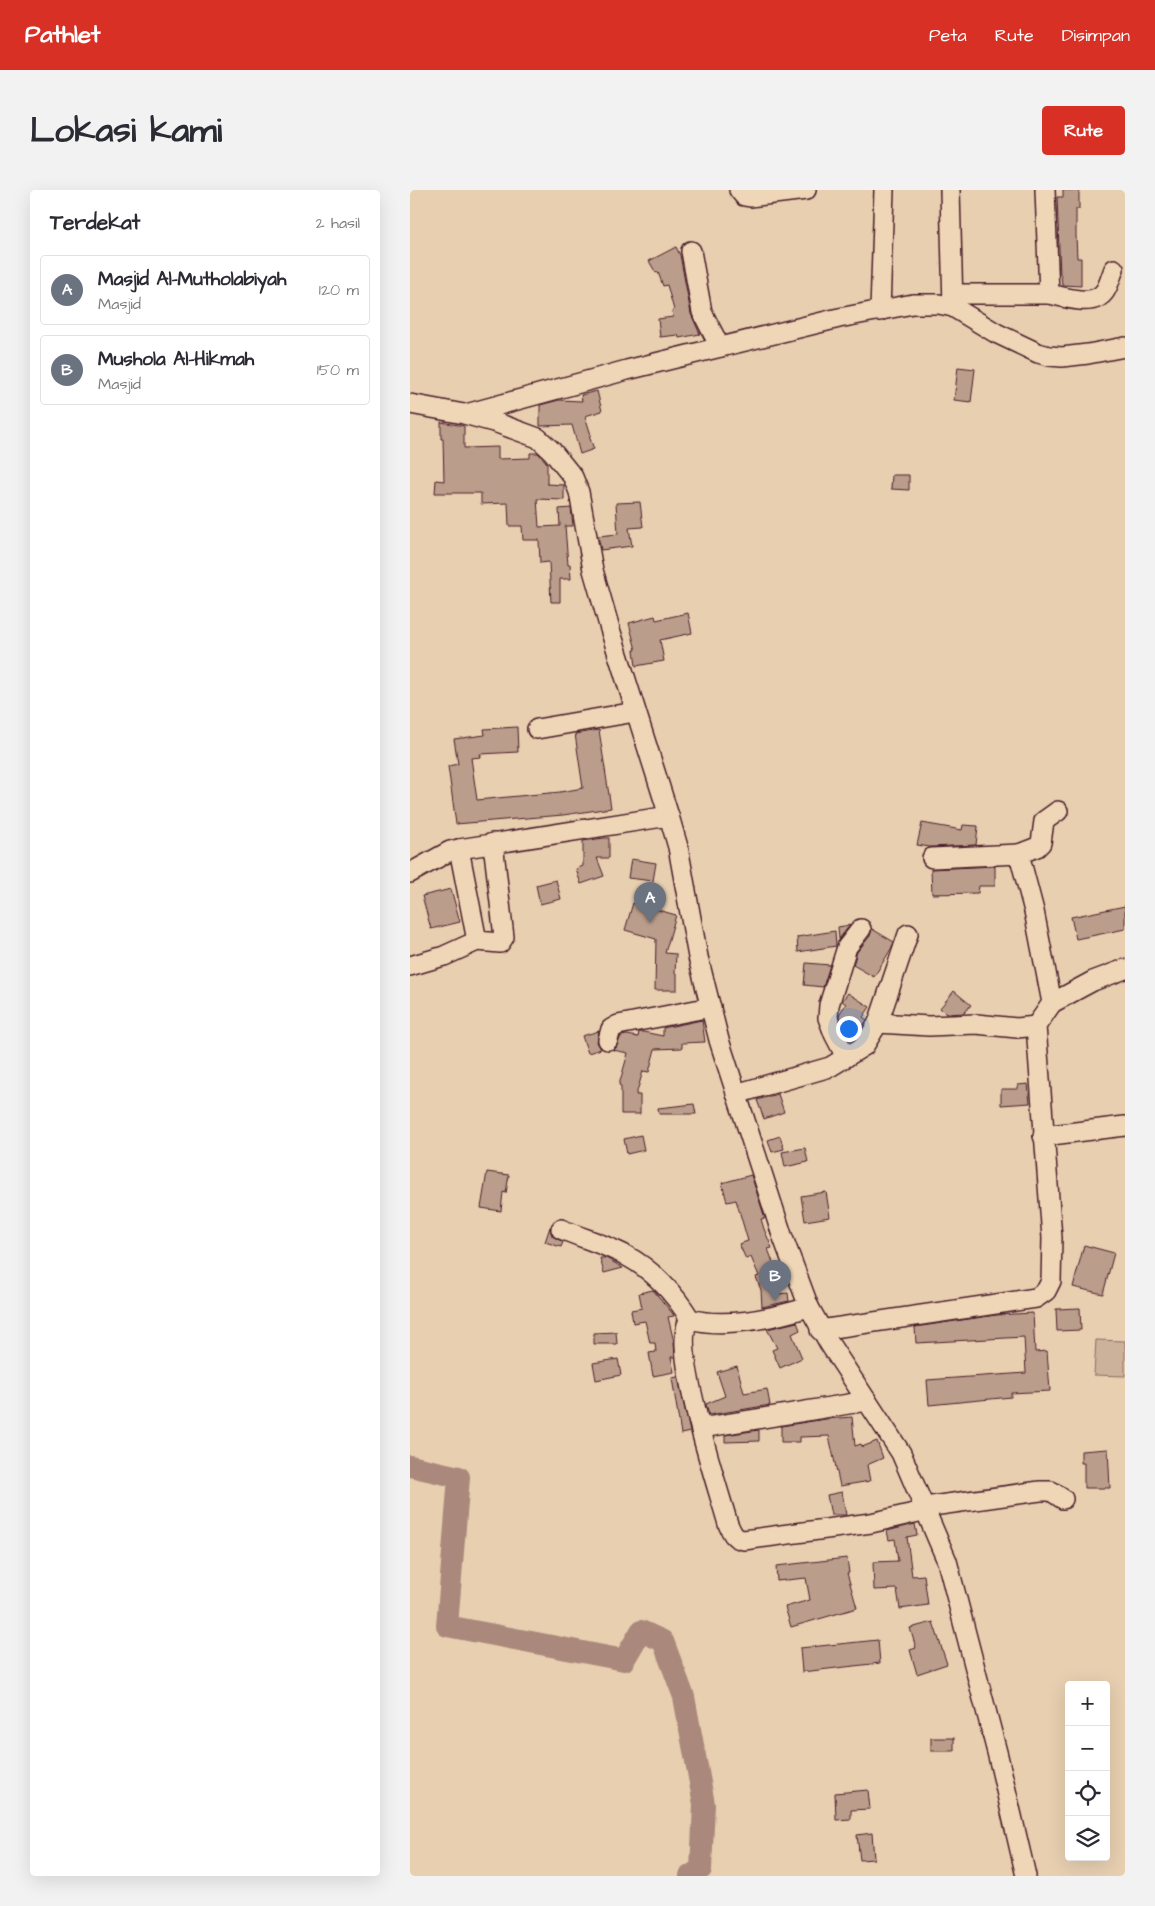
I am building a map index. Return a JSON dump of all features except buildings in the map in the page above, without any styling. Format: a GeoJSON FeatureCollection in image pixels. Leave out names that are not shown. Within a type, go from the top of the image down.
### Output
{"type":"FeatureCollection","features":[{"type":"Feature","properties":{"kind":"street"},"geometry":{"type":"LineString","coordinates":[[739,190],[744,196],[750,197],[806,190]]}},
{"type":"Feature","properties":{"kind":"street"},"geometry":{"type":"LineString","coordinates":[[880,311],[884,190]]}},
{"type":"Feature","properties":{"kind":"street"},"geometry":{"type":"LineString","coordinates":[[950,190],[953,301]]}},
{"type":"Feature","properties":{"kind":"street"},"geometry":{"type":"LineString","coordinates":[[1045,190],[1049,294]]}},
{"type":"Feature","properties":{"kind":"street"},"geometry":{"type":"LineString","coordinates":[[691,251],[702,312],[720,347]]}},
{"type":"Feature","properties":{"kind":"street"},"geometry":{"type":"LineString","coordinates":[[464,414],[720,347],[839,318],[913,304],[939,304],[953,301],[1049,294],[1090,300],[1099,297],[1105,291],[1114,269]]}},
{"type":"Feature","properties":{"kind":"street"},"geometry":{"type":"LineString","coordinates":[[953,301],[1003,336],[1038,353],[1049,356],[1062,357],[1088,354],[1125,347]]}},
{"type":"Feature","properties":{"kind":"street"},"geometry":{"type":"LineString","coordinates":[[410,404],[464,414],[497,423],[538,438],[552,451],[573,477],[579,492],[593,570],[635,712],[678,847],[698,957],[719,1040],[736,1094],[782,1235],[809,1307],[820,1330],[901,1453],[926,1508],[952,1574],[1026,1876]]}},
{"type":"Feature","properties":{"kind":"street"},"geometry":{"type":"LineString","coordinates":[[537,729],[635,712]]}},
{"type":"Feature","properties":{"kind":"street"},"geometry":{"type":"LineString","coordinates":[[932,858],[1019,854],[1041,843],[1044,821],[1058,811]]}},
{"type":"Feature","properties":{"kind":"street"},"geometry":{"type":"LineString","coordinates":[[410,873],[450,851],[459,849],[669,816]]}},
{"type":"Feature","properties":{"kind":"street"},"geometry":{"type":"LineString","coordinates":[[410,966],[444,956],[476,942],[500,943],[504,937],[493,843]]}},
{"type":"Feature","properties":{"kind":"street"},"geometry":{"type":"LineString","coordinates":[[459,849],[476,942]]}},
{"type":"Feature","properties":{"kind":"street"},"geometry":{"type":"LineString","coordinates":[[1019,854],[1034,911],[1052,1003]]}},
{"type":"Feature","properties":{"kind":"street"},"geometry":{"type":"LineString","coordinates":[[846,1057],[828,1018],[829,1005],[847,947],[861,929]]}},
{"type":"Feature","properties":{"kind":"street"},"geometry":{"type":"LineString","coordinates":[[736,1094],[830,1067],[864,1046],[878,1023],[908,934]]}},
{"type":"Feature","properties":{"kind":"street"},"geometry":{"type":"LineString","coordinates":[[820,1330],[1036,1298],[1046,1291],[1051,1281],[1052,1238],[1036,1026],[1052,1003],[1093,981],[1125,969]]}},
{"type":"Feature","properties":{"kind":"street"},"geometry":{"type":"LineString","coordinates":[[608,1040],[611,1029],[618,1025],[711,1007]]}},
{"type":"Feature","properties":{"kind":"street"},"geometry":{"type":"LineString","coordinates":[[878,1023],[929,1026],[976,1024],[1017,1028],[1036,1026]]}},
{"type":"Feature","properties":{"kind":"street"},"geometry":{"type":"LineString","coordinates":[[1043,1136],[1125,1126]]}},
{"type":"Feature","properties":{"kind":"street"},"geometry":{"type":"LineString","coordinates":[[561,1229],[626,1255],[662,1283],[682,1306],[690,1319],[705,1323],[731,1323],[785,1315],[809,1307]]}},
{"type":"Feature","properties":{"kind":"street"},"geometry":{"type":"LineString","coordinates":[[690,1319],[686,1323],[684,1334],[686,1365],[701,1428],[730,1529],[732,1534],[738,1539],[744,1540],[871,1523],[926,1508],[1040,1491],[1051,1491],[1063,1499]]}},
{"type":"Feature","properties":{"kind":"street"},"geometry":{"type":"LineString","coordinates":[[701,1428],[867,1400]]}},
{"type":"Feature","properties":{"kind":"shaded area"},"geometry":{"type":"Polygon","coordinates":[[[1096,1340],[1125,1341],[1125,1376],[1094,1375],[1096,1340]]]}},
{"type":"Feature","properties":{"kind":"waterway"},"geometry":{"type":"LineString","coordinates":[[410,1466],[459,1477],[447,1626],[624,1660],[641,1631],[663,1641],[684,1697],[704,1804],[701,1869],[690,1876]]}},
{"type":"Feature","properties":{"kind":"place","name":"Masjid Al-Mutholabiyah"},"geometry":{"type":"Point","coordinates":[650,923]}},
{"type":"Feature","properties":{"kind":"place","name":"Mushola Al-Hikmah"},"geometry":{"type":"Point","coordinates":[775,1301]}}]}
